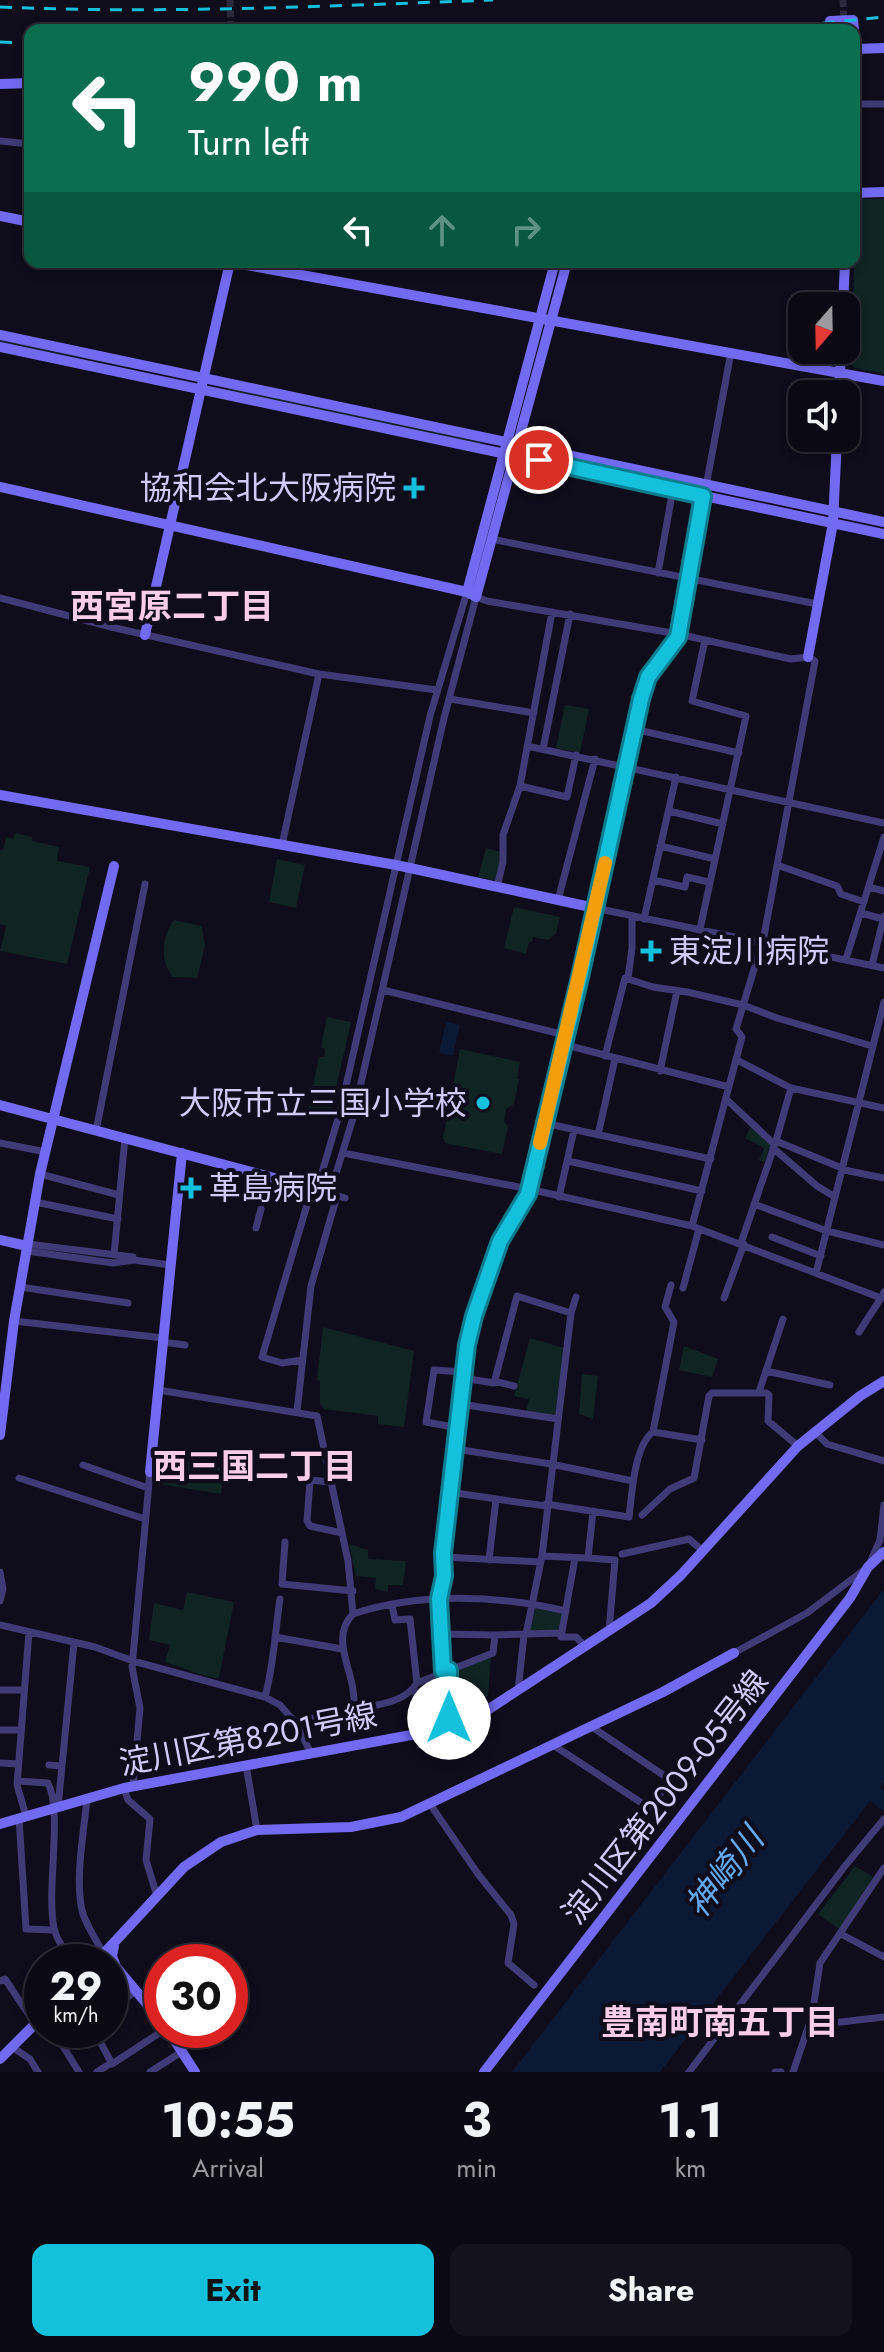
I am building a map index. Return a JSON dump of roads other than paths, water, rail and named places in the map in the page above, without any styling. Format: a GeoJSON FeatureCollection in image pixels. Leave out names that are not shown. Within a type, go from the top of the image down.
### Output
{"type":"FeatureCollection","features":[{"type":"Feature","properties":{"kind":"street"},"geometry":{"type":"LineString","coordinates":[[830,24],[830,21],[853,20],[853,24]]}},
{"type":"Feature","properties":{"kind":"street"},"geometry":{"type":"LineString","coordinates":[[860,50],[884,48]]}},
{"type":"Feature","properties":{"kind":"street"},"geometry":{"type":"LineString","coordinates":[[0,84],[24,83]]}},
{"type":"Feature","properties":{"kind":"street"},"geometry":{"type":"LineString","coordinates":[[860,104],[884,104]]}},
{"type":"Feature","properties":{"kind":"street"},"geometry":{"type":"LineString","coordinates":[[0,141],[24,143]]}},
{"type":"Feature","properties":{"kind":"street"},"geometry":{"type":"LineString","coordinates":[[860,193],[884,192]]}},
{"type":"Feature","properties":{"kind":"street"},"geometry":{"type":"LineString","coordinates":[[0,216],[24,221]]}},
{"type":"Feature","properties":{"kind":"street"},"geometry":{"type":"LineString","coordinates":[[145,635],[229,268]]}},
{"type":"Feature","properties":{"kind":"street"},"geometry":{"type":"LineString","coordinates":[[263,268],[884,381]]}},
{"type":"Feature","properties":{"kind":"street"},"geometry":{"type":"LineString","coordinates":[[545,320],[554,268]]}},
{"type":"Feature","properties":{"kind":"street"},"geometry":{"type":"LineString","coordinates":[[297,1411],[311,1286],[338,1196],[343,1152],[450,699],[471,594],[545,320],[565,268]]}},
{"type":"Feature","properties":{"kind":"street"},"geometry":{"type":"LineString","coordinates":[[844,292],[845,268]]}},
{"type":"Feature","properties":{"kind":"street"},"geometry":{"type":"LineString","coordinates":[[0,335],[202,384]]}},
{"type":"Feature","properties":{"kind":"street"},"geometry":{"type":"LineString","coordinates":[[0,347],[202,384],[833,517],[884,522]]}},
{"type":"Feature","properties":{"kind":"street"},"geometry":{"type":"LineString","coordinates":[[449,1727],[439,1599],[463,1375],[474,1316],[500,1241],[529,1189],[648,677],[674,644],[678,634],[731,352]]}},
{"type":"Feature","properties":{"kind":"street"},"geometry":{"type":"LineString","coordinates":[[840,364],[840,380]]}},
{"type":"Feature","properties":{"kind":"street"},"geometry":{"type":"LineString","coordinates":[[509,449],[673,489],[704,490]]}},
{"type":"Feature","properties":{"kind":"street"},"geometry":{"type":"LineString","coordinates":[[302,1360],[282,1363],[262,1357],[330,1147],[437,690],[491,539],[509,449]]}},
{"type":"Feature","properties":{"kind":"street"},"geometry":{"type":"LineString","coordinates":[[808,657],[833,517],[836,452]]}},
{"type":"Feature","properties":{"kind":"street"},"geometry":{"type":"LineString","coordinates":[[0,487],[471,594],[487,601],[678,634],[791,659],[808,657],[815,661],[762,943],[736,1029],[742,1037],[702,1191],[683,1288]]}},
{"type":"Feature","properties":{"kind":"street"},"geometry":{"type":"LineString","coordinates":[[658,573],[673,489]]}},
{"type":"Feature","properties":{"kind":"street"},"geometry":{"type":"LineString","coordinates":[[833,517],[884,534]]}},
{"type":"Feature","properties":{"kind":"street"},"geometry":{"type":"LineString","coordinates":[[491,539],[817,604]]}},
{"type":"Feature","properties":{"kind":"street"},"geometry":{"type":"LineString","coordinates":[[0,598],[319,674],[437,690]]}},
{"type":"Feature","properties":{"kind":"street"},"geometry":{"type":"LineString","coordinates":[[497,887],[503,862],[503,835],[520,786],[552,612]]}},
{"type":"Feature","properties":{"kind":"street"},"geometry":{"type":"LineString","coordinates":[[543,749],[570,614]]}},
{"type":"Feature","properties":{"kind":"street"},"geometry":{"type":"LineString","coordinates":[[700,929],[746,716],[692,701],[705,640]]}},
{"type":"Feature","properties":{"kind":"street"},"geometry":{"type":"LineString","coordinates":[[282,845],[319,674]]}},
{"type":"Feature","properties":{"kind":"street"},"geometry":{"type":"LineString","coordinates":[[450,699],[534,713]]}},
{"type":"Feature","properties":{"kind":"street"},"geometry":{"type":"LineString","coordinates":[[634,729],[739,753]]}},
{"type":"Feature","properties":{"kind":"street"},"geometry":{"type":"LineString","coordinates":[[527,746],[884,823]]}},
{"type":"Feature","properties":{"kind":"street"},"geometry":{"type":"LineString","coordinates":[[520,786],[567,797],[576,755]]}},
{"type":"Feature","properties":{"kind":"street"},"geometry":{"type":"LineString","coordinates":[[558,900],[595,759]]}},
{"type":"Feature","properties":{"kind":"street"},"geometry":{"type":"LineString","coordinates":[[644,919],[676,777]]}},
{"type":"Feature","properties":{"kind":"street"},"geometry":{"type":"LineString","coordinates":[[0,795],[396,865],[884,968]]}},
{"type":"Feature","properties":{"kind":"street"},"geometry":{"type":"LineString","coordinates":[[669,811],[723,824]]}},
{"type":"Feature","properties":{"kind":"street"},"geometry":{"type":"LineString","coordinates":[[846,959],[884,837]]}},
{"type":"Feature","properties":{"kind":"street"},"geometry":{"type":"LineString","coordinates":[[660,846],[715,859]]}},
{"type":"Feature","properties":{"kind":"street"},"geometry":{"type":"LineString","coordinates":[[777,865],[837,886],[841,894],[864,902]]}},
{"type":"Feature","properties":{"kind":"street"},"geometry":{"type":"LineString","coordinates":[[0,1435],[6,1343],[14,1321],[40,1174],[114,866]]}},
{"type":"Feature","properties":{"kind":"street"},"geometry":{"type":"LineString","coordinates":[[653,880],[685,887],[687,877],[709,882]]}},
{"type":"Feature","properties":{"kind":"street"},"geometry":{"type":"LineString","coordinates":[[96,1131],[145,884]]}},
{"type":"Feature","properties":{"kind":"street"},"geometry":{"type":"LineString","coordinates":[[869,887],[884,891]]}},
{"type":"Feature","properties":{"kind":"street"},"geometry":{"type":"LineString","coordinates":[[861,913],[883,918],[872,965]]}},
{"type":"Feature","properties":{"kind":"street"},"geometry":{"type":"LineString","coordinates":[[605,1056],[625,978],[628,978],[632,916]]}},
{"type":"Feature","properties":{"kind":"street"},"geometry":{"type":"LineString","coordinates":[[628,978],[653,987],[743,1005],[872,1046]]}},
{"type":"Feature","properties":{"kind":"street"},"geometry":{"type":"LineString","coordinates":[[369,985],[565,1035]]}},
{"type":"Feature","properties":{"kind":"street"},"geometry":{"type":"LineString","coordinates":[[660,1071],[677,991]]}},
{"type":"Feature","properties":{"kind":"street"},"geometry":{"type":"LineString","coordinates":[[816,1273],[884,1002]]}},
{"type":"Feature","properties":{"kind":"street"},"geometry":{"type":"LineString","coordinates":[[562,1044],[729,1087]]}},
{"type":"Feature","properties":{"kind":"street"},"geometry":{"type":"LineString","coordinates":[[598,1135],[615,1059]]}},
{"type":"Feature","properties":{"kind":"street"},"geometry":{"type":"LineString","coordinates":[[737,1060],[791,1088],[884,1108]]}},
{"type":"Feature","properties":{"kind":"street"},"geometry":{"type":"LineString","coordinates":[[347,1079],[356,1084],[361,1082]]}},
{"type":"Feature","properties":{"kind":"street"},"geometry":{"type":"LineString","coordinates":[[724,1298],[791,1088]]}},
{"type":"Feature","properties":{"kind":"street"},"geometry":{"type":"LineString","coordinates":[[726,1099],[817,1186],[835,1197]]}},
{"type":"Feature","properties":{"kind":"street"},"geometry":{"type":"LineString","coordinates":[[0,1105],[338,1196]]}},
{"type":"Feature","properties":{"kind":"street"},"geometry":{"type":"LineString","coordinates":[[544,1123],[711,1159]]}},
{"type":"Feature","properties":{"kind":"street"},"geometry":{"type":"LineString","coordinates":[[559,1197],[574,1130]]}},
{"type":"Feature","properties":{"kind":"street"},"geometry":{"type":"LineString","coordinates":[[114,1255],[125,1138]]}},
{"type":"Feature","properties":{"kind":"street"},"geometry":{"type":"LineString","coordinates":[[0,1143],[46,1152]]}},
{"type":"Feature","properties":{"kind":"street"},"geometry":{"type":"LineString","coordinates":[[774,1144],[843,1168],[884,1178]]}},
{"type":"Feature","properties":{"kind":"street"},"geometry":{"type":"LineString","coordinates":[[330,1147],[695,1228],[742,1244],[882,1295],[859,1332]]}},
{"type":"Feature","properties":{"kind":"street"},"geometry":{"type":"LineString","coordinates":[[157,1896],[146,1860],[150,1819],[128,1800],[140,1708],[133,1661],[182,1153]]}},
{"type":"Feature","properties":{"kind":"street"},"geometry":{"type":"LineString","coordinates":[[568,1161],[702,1191]]}},
{"type":"Feature","properties":{"kind":"street"},"geometry":{"type":"LineString","coordinates":[[40,1174],[119,1195]]}},
{"type":"Feature","properties":{"kind":"street"},"geometry":{"type":"LineString","coordinates":[[35,1202],[118,1219]]}},
{"type":"Feature","properties":{"kind":"street"},"geometry":{"type":"LineString","coordinates":[[754,1204],[827,1231],[884,1245]]}},
{"type":"Feature","properties":{"kind":"street"},"geometry":{"type":"LineString","coordinates":[[256,1228],[261,1209]]}},
{"type":"Feature","properties":{"kind":"street"},"geometry":{"type":"LineString","coordinates":[[772,1237],[821,1256]]}},
{"type":"Feature","properties":{"kind":"street"},"geometry":{"type":"LineString","coordinates":[[0,1240],[113,1263],[134,1260],[171,1264]]}},
{"type":"Feature","properties":{"kind":"street"},"geometry":{"type":"LineString","coordinates":[[27,1247],[171,1264]]}},
{"type":"Feature","properties":{"kind":"street"},"geometry":{"type":"LineString","coordinates":[[450,1492],[629,1517],[633,1481],[644,1439],[653,1432],[674,1322],[665,1307],[671,1285]]}},
{"type":"Feature","properties":{"kind":"street"},"geometry":{"type":"LineString","coordinates":[[20,1287],[128,1303]]}},
{"type":"Feature","properties":{"kind":"street"},"geometry":{"type":"LineString","coordinates":[[494,1381],[517,1296],[571,1313]]}},
{"type":"Feature","properties":{"kind":"street"},"geometry":{"type":"LineString","coordinates":[[518,1691],[525,1634],[541,1559],[571,1313],[576,1297]]}},
{"type":"Feature","properties":{"kind":"street"},"geometry":{"type":"LineString","coordinates":[[759,1392],[783,1319]]}},
{"type":"Feature","properties":{"kind":"street"},"geometry":{"type":"LineString","coordinates":[[14,1321],[185,1345]]}},
{"type":"Feature","properties":{"kind":"street"},"geometry":{"type":"LineString","coordinates":[[458,1428],[426,1422],[434,1370],[514,1386]]}},
{"type":"Feature","properties":{"kind":"street"},"geometry":{"type":"LineString","coordinates":[[766,1371],[830,1385]]}},
{"type":"Feature","properties":{"kind":"street","name":"淀川区第8201号線"},"geometry":{"type":"LineString","coordinates":[[0,1824],[129,1787],[416,1734],[449,1727],[483,1713],[661,1595],[798,1446],[884,1381]]}},
{"type":"Feature","properties":{"kind":"street"},"geometry":{"type":"LineString","coordinates":[[158,1390],[317,1416],[353,1591],[353,1614]]}},
{"type":"Feature","properties":{"kind":"street"},"geometry":{"type":"LineString","coordinates":[[642,1515],[670,1489],[694,1478],[712,1393],[759,1392],[769,1395],[768,1421],[798,1446]]}},
{"type":"Feature","properties":{"kind":"street"},"geometry":{"type":"LineString","coordinates":[[460,1404],[558,1419]]}},
{"type":"Feature","properties":{"kind":"street"},"geometry":{"type":"LineString","coordinates":[[653,1432],[702,1440]]}},
{"type":"Feature","properties":{"kind":"street"},"geometry":{"type":"LineString","coordinates":[[815,1432],[827,1444],[884,1461]]}},
{"type":"Feature","properties":{"kind":"street"},"geometry":{"type":"LineString","coordinates":[[456,1449],[633,1481]]}},
{"type":"Feature","properties":{"kind":"street"},"geometry":{"type":"LineString","coordinates":[[83,1465],[148,1488]]}},
{"type":"Feature","properties":{"kind":"street"},"geometry":{"type":"LineString","coordinates":[[19,1478],[145,1519]]}},
{"type":"Feature","properties":{"kind":"street"},"geometry":{"type":"LineString","coordinates":[[330,1482],[310,1480],[307,1521],[310,1526],[342,1533]]}},
{"type":"Feature","properties":{"kind":"street"},"geometry":{"type":"LineString","coordinates":[[489,1560],[496,1499]]}},
{"type":"Feature","properties":{"kind":"street"},"geometry":{"type":"LineString","coordinates":[[113,1944],[184,1867],[205,1850],[234,1836],[257,1830],[362,1826],[401,1817],[685,1681],[807,1613],[868,1567],[880,1540],[884,1505]]}},
{"type":"Feature","properties":{"kind":"street"},"geometry":{"type":"LineString","coordinates":[[588,1558],[593,1511]]}},
{"type":"Feature","properties":{"kind":"street"},"geometry":{"type":"LineString","coordinates":[[622,1554],[689,1539],[703,1551]]}},
{"type":"Feature","properties":{"kind":"street"},"geometry":{"type":"LineString","coordinates":[[285,1542],[282,1584],[353,1591]]}},
{"type":"Feature","properties":{"kind":"street","name":"淀川区第2009-05号線"},"geometry":{"type":"LineString","coordinates":[[484,2072],[850,1598],[868,1567],[884,1552]]}},
{"type":"Feature","properties":{"kind":"street"},"geometry":{"type":"LineString","coordinates":[[445,1557],[615,1560],[609,1631]]}},
{"type":"Feature","properties":{"kind":"street"},"geometry":{"type":"LineString","coordinates":[[575,1558],[561,1633],[563,1638],[579,1639],[586,1647]]}},
{"type":"Feature","properties":{"kind":"street"},"geometry":{"type":"LineString","coordinates":[[0,1572],[3,1589],[0,1601]]}},
{"type":"Feature","properties":{"kind":"street"},"geometry":{"type":"LineString","coordinates":[[265,1697],[274,1658],[280,1599]]}},
{"type":"Feature","properties":{"kind":"street"},"geometry":{"type":"LineString","coordinates":[[355,1709],[342,1649],[345,1623],[353,1614],[439,1599],[531,1603],[566,1611]]}},
{"type":"Feature","properties":{"kind":"street"},"geometry":{"type":"LineString","coordinates":[[392,1605],[395,1620],[410,1619],[416,1686],[416,1734]]}},
{"type":"Feature","properties":{"kind":"street"},"geometry":{"type":"LineString","coordinates":[[0,1625],[95,1647],[133,1661],[265,1697],[280,1705],[295,1722],[311,1753]]}},
{"type":"Feature","properties":{"kind":"street"},"geometry":{"type":"LineString","coordinates":[[29,1632],[17,1785],[22,1817],[26,1929],[54,1930]]}},
{"type":"Feature","properties":{"kind":"street"},"geometry":{"type":"LineString","coordinates":[[441,1634],[561,1633]]}},
{"type":"Feature","properties":{"kind":"street"},"geometry":{"type":"LineString","coordinates":[[295,1722],[394,1701],[446,1670],[493,1653],[495,1635]]}},
{"type":"Feature","properties":{"kind":"street"},"geometry":{"type":"LineString","coordinates":[[275,1637],[342,1649]]}},
{"type":"Feature","properties":{"kind":"street"},"geometry":{"type":"LineString","coordinates":[[62,1944],[54,1930],[51,1878],[74,1643]]}},
{"type":"Feature","properties":{"kind":"street"},"geometry":{"type":"LineString","coordinates":[[0,1690],[24,1690]]}},
{"type":"Feature","properties":{"kind":"street"},"geometry":{"type":"LineString","coordinates":[[553,1745],[651,1809],[669,1779],[592,1727]]}},
{"type":"Feature","properties":{"kind":"street"},"geometry":{"type":"LineString","coordinates":[[0,1730],[21,1730]]}},
{"type":"Feature","properties":{"kind":"street"},"geometry":{"type":"LineString","coordinates":[[0,1763],[18,1764]]}},
{"type":"Feature","properties":{"kind":"street"},"geometry":{"type":"LineString","coordinates":[[49,1765],[62,1766]]}},
{"type":"Feature","properties":{"kind":"street"},"geometry":{"type":"LineString","coordinates":[[246,1765],[257,1830]]}},
{"type":"Feature","properties":{"kind":"street"},"geometry":{"type":"LineString","coordinates":[[18,1781],[50,1784],[56,1807]]}},
{"type":"Feature","properties":{"kind":"street"},"geometry":{"type":"LineString","coordinates":[[87,1799],[81,1904],[95,1944]]}},
{"type":"Feature","properties":{"kind":"street"},"geometry":{"type":"LineString","coordinates":[[430,1804],[478,1874],[511,1915],[514,1924],[508,1963],[534,1985]]}},
{"type":"Feature","properties":{"kind":"street"},"geometry":{"type":"LineString","coordinates":[[689,2072],[884,1819]]}},
{"type":"Feature","properties":{"kind":"street"},"geometry":{"type":"LineString","coordinates":[[793,2072],[812,2016],[820,1963],[884,1868]]}},
{"type":"Feature","properties":{"kind":"street"},"geometry":{"type":"LineString","coordinates":[[873,1886],[884,1892]]}},
{"type":"Feature","properties":{"kind":"street"},"geometry":{"type":"LineString","coordinates":[[841,1934],[884,1957]]}},
{"type":"Feature","properties":{"kind":"street"},"geometry":{"type":"LineString","coordinates":[[116,1941],[112,1953],[114,1962],[144,2001]]}},
{"type":"Feature","properties":{"kind":"street"},"geometry":{"type":"LineString","coordinates":[[0,1981],[5,1979],[24,2003]]}},
{"type":"Feature","properties":{"kind":"street"},"geometry":{"type":"LineString","coordinates":[[128,1997],[136,1991]]}},
{"type":"Feature","properties":{"kind":"street"},"geometry":{"type":"LineString","coordinates":[[812,2016],[832,2023],[884,2017]]}},
{"type":"Feature","properties":{"kind":"street"},"geometry":{"type":"LineString","coordinates":[[1,2057],[24,2035]]}},
{"type":"Feature","properties":{"kind":"street"},"geometry":{"type":"LineString","coordinates":[[104,2048],[112,2064],[144,2044]]}},
{"type":"Feature","properties":{"kind":"street"},"geometry":{"type":"LineString","coordinates":[[12,2047],[30,2059],[38,2072]]}},
{"type":"Feature","properties":{"kind":"street"},"geometry":{"type":"LineString","coordinates":[[64,2048],[79,2072]]}},
{"type":"Feature","properties":{"kind":"street"},"geometry":{"type":"LineString","coordinates":[[181,2048],[195,2072]]}},
{"type":"Feature","properties":{"kind":"street"},"geometry":{"type":"LineString","coordinates":[[150,2072],[183,2051]]}},
{"type":"Feature","properties":{"kind":"street"},"geometry":{"type":"LineString","coordinates":[[97,2072],[108,2065]]}},
{"type":"Feature","properties":{"kind":"water"},"geometry":{"type":"Polygon","coordinates":[[[446,1022],[460,1025],[453,1056],[439,1053],[446,1022]]]}},
{"type":"Feature","properties":{"kind":"water","name":"神崎川"},"geometry":{"type":"Polygon","coordinates":[[[884,1589],[884,1783],[660,2072],[512,2072],[884,1589]]]}},
{"type":"Feature","properties":{"kind":"waterway"},"geometry":{"type":"LineString","coordinates":[[859,1780],[884,1802]]}},
{"type":"Feature","properties":{"kind":"tunnel"},"geometry":{"type":"LineString","coordinates":[[230,0],[231,24]]}},
{"type":"Feature","properties":{"kind":"tunnel"},"geometry":{"type":"LineString","coordinates":[[843,0],[844,24]]}},
{"type":"Feature","properties":{"kind":"railway"},"geometry":{"type":"LineString","coordinates":[[0,7],[185,9],[493,0]]}},
{"type":"Feature","properties":{"kind":"railway"},"geometry":{"type":"LineString","coordinates":[[816,24],[884,17]]}},
{"type":"Feature","properties":{"kind":"railway"},"geometry":{"type":"LineString","coordinates":[[0,42],[24,43]]}},
{"type":"Feature","properties":{"kind":"place","name":"協和会北大阪病院"},"geometry":{"type":"Point","coordinates":[414,488]}},
{"type":"Feature","properties":{"kind":"place","name":"東淀川病院"},"geometry":{"type":"Point","coordinates":[651,951]}},
{"type":"Feature","properties":{"kind":"place","name":"大阪市立三国小学校"},"geometry":{"type":"Point","coordinates":[483,1103]}},
{"type":"Feature","properties":{"kind":"place","name":"革島病院"},"geometry":{"type":"Point","coordinates":[191,1188]}},
{"type":"Feature","properties":{"kind":"district","name":"西宮原二丁目"},"geometry":{"type":"Point","coordinates":[172,606]}},
{"type":"Feature","properties":{"kind":"district","name":"西三国二丁目"},"geometry":{"type":"Point","coordinates":[255,1466]}},
{"type":"Feature","properties":{"kind":"district","name":"豊南町南五丁目"},"geometry":{"type":"Point","coordinates":[720,2022]}}]}
